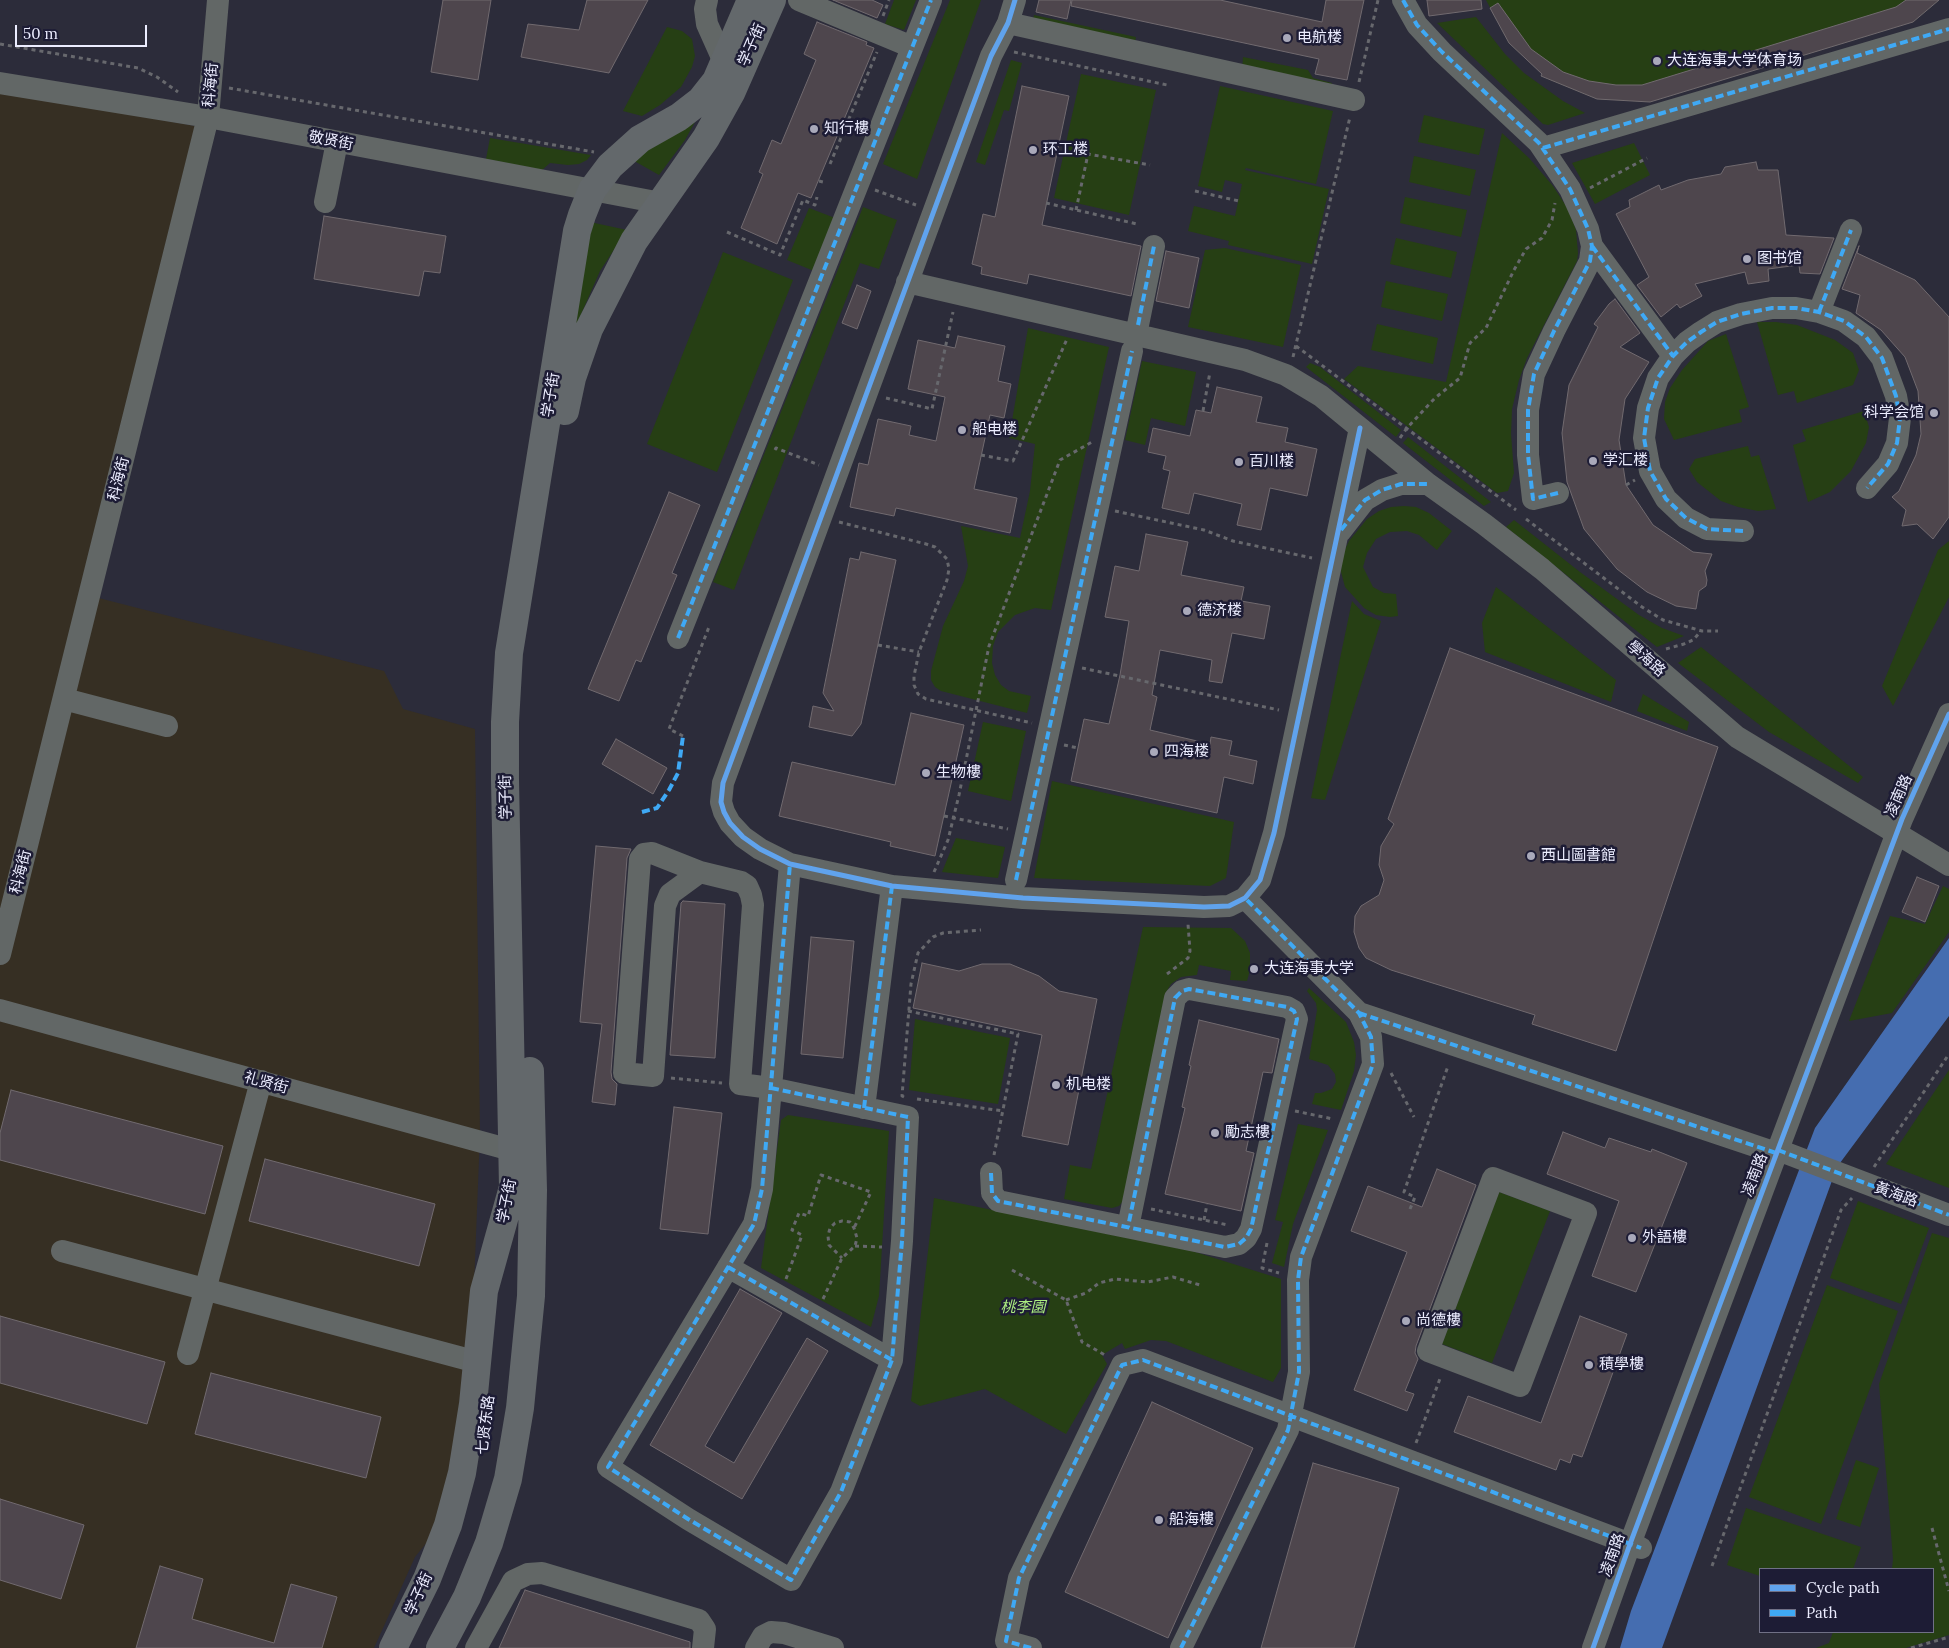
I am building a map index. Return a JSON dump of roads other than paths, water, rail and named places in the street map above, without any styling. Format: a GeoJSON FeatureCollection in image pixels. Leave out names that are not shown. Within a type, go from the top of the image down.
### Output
{"type":"FeatureCollection","features":[{"type":"Feature","properties":{"kind":"main road","name":"学子街"},"geometry":{"type":"LineString","coordinates":[[393,1648],[427,1579],[448,1525],[462,1473],[473,1404],[484,1291],[523,1188],[505,780],[505,722],[509,653],[577,231],[592,190],[610,166],[640,139],[679,117],[701,100],[716,81],[751,0]]}},
{"type":"Feature","properties":{"kind":"main road","name":"学子街"},"geometry":{"type":"LineString","coordinates":[[522,1153],[524,707],[529,645],[561,431],[572,378],[589,330],[634,241],[706,138],[731,93],[772,0]]}},
{"type":"Feature","properties":{"kind":"main road","name":"七贤东路"},"geometry":{"type":"LineString","coordinates":[[424,1644],[460,1590],[480,1535],[497,1478],[508,1405],[518,1294],[523,1188]]}},
{"type":"Feature","properties":{"kind":"street","name":"科海街"},"geometry":{"type":"LineString","coordinates":[[0,954],[208,118],[218,0]]}},
{"type":"Feature","properties":{"kind":"street"},"geometry":{"type":"LineString","coordinates":[[707,0],[705,9],[707,24],[724,62]]}},
{"type":"Feature","properties":{"kind":"street"},"geometry":{"type":"LineString","coordinates":[[799,0],[912,47]]}},
{"type":"Feature","properties":{"kind":"street"},"geometry":{"type":"LineString","coordinates":[[678,638],[931,0]]}},
{"type":"Feature","properties":{"kind":"street"},"geometry":{"type":"LineString","coordinates":[[1015,0],[1008,23],[991,56],[723,784],[721,802],[730,823],[743,837],[760,849],[790,864],[892,886],[1013,897],[1204,907],[1229,906],[1245,898],[1260,880],[1274,833],[1360,428]]}},
{"type":"Feature","properties":{"kind":"street"},"geometry":{"type":"LineString","coordinates":[[1403,0],[1417,25],[1442,52],[1539,143],[1570,189],[1588,229],[1592,246],[1590,261],[1534,374],[1528,410],[1528,455],[1533,499],[1558,493]]}},
{"type":"Feature","properties":{"kind":"street"},"geometry":{"type":"LineString","coordinates":[[1008,23],[1354,100]]}},
{"type":"Feature","properties":{"kind":"street"},"geometry":{"type":"LineString","coordinates":[[1543,148],[1949,29]]}},
{"type":"Feature","properties":{"kind":"street","name":"敬贤街"},"geometry":{"type":"LineString","coordinates":[[0,83],[208,118],[661,203]]}},
{"type":"Feature","properties":{"kind":"street"},"geometry":{"type":"LineString","coordinates":[[325,202],[337,142]]}},
{"type":"Feature","properties":{"kind":"street"},"geometry":{"type":"LineString","coordinates":[[1819,312],[1851,230]]}},
{"type":"Feature","properties":{"kind":"street"},"geometry":{"type":"LineString","coordinates":[[1138,325],[1154,246]]}},
{"type":"Feature","properties":{"kind":"street"},"geometry":{"type":"LineString","coordinates":[[1592,246],[1673,356]]}},
{"type":"Feature","properties":{"kind":"street","name":"學海路"},"geometry":{"type":"LineString","coordinates":[[907,282],[1245,360],[1286,375],[1321,396],[1428,484],[1542,569],[1736,737],[1949,865]]}},
{"type":"Feature","properties":{"kind":"street"},"geometry":{"type":"LineString","coordinates":[[1744,532],[1707,529],[1686,518],[1666,499],[1650,471],[1644,438],[1648,408],[1658,378],[1673,356],[1688,342],[1717,322],[1741,314],[1772,308],[1796,308],[1819,312],[1844,322],[1866,337],[1882,358],[1896,396],[1900,418],[1897,443],[1888,464],[1866,488]]}},
{"type":"Feature","properties":{"kind":"street"},"geometry":{"type":"LineString","coordinates":[[1016,880],[1132,351]]}},
{"type":"Feature","properties":{"kind":"street"},"geometry":{"type":"LineString","coordinates":[[1336,537],[1365,500],[1382,490],[1400,484],[1428,484]]}},
{"type":"Feature","properties":{"kind":"street"},"geometry":{"type":"LineString","coordinates":[[64,699],[167,726]]}},
{"type":"Feature","properties":{"kind":"street","name":"凌南路"},"geometry":{"type":"LineString","coordinates":[[1593,1648],[1636,1546],[1777,1152],[1896,834],[1949,714]]}},
{"type":"Feature","properties":{"kind":"street"},"geometry":{"type":"LineString","coordinates":[[700,872],[670,894],[665,906],[653,1076],[624,1073],[640,859],[644,854],[652,853],[700,872],[741,882],[747,886],[751,895],[753,905],[740,1084],[771,1088],[908,1117],[902,1240],[892,1360],[841,1492],[791,1580],[688,1519],[608,1467],[754,1224],[760,1197],[771,1088],[790,864]]}},
{"type":"Feature","properties":{"kind":"street"},"geometry":{"type":"LineString","coordinates":[[864,1108],[892,886]]}},
{"type":"Feature","properties":{"kind":"street"},"geometry":{"type":"LineString","coordinates":[[1181,1648],[1288,1430],[1300,1372],[1298,1280],[1302,1258],[1373,1064],[1371,1038],[1359,1013],[1245,898]]}},
{"type":"Feature","properties":{"kind":"street"},"geometry":{"type":"LineString","coordinates":[[991,1173],[992,1193],[998,1201],[1130,1216],[1225,1247],[1239,1244],[1251,1230],[1297,1019],[1294,1010],[1288,1007],[1189,988],[1182,991],[1175,998],[1130,1216]]}},
{"type":"Feature","properties":{"kind":"street","name":"礼贤街"},"geometry":{"type":"LineString","coordinates":[[0,1010],[522,1153]]}},
{"type":"Feature","properties":{"kind":"street"},"geometry":{"type":"LineString","coordinates":[[1359,1013],[1777,1152]]}},
{"type":"Feature","properties":{"kind":"street"},"geometry":{"type":"LineString","coordinates":[[188,1354],[261,1081]]}},
{"type":"Feature","properties":{"kind":"street","name":"黃海路"},"geometry":{"type":"LineString","coordinates":[[1777,1152],[1802,1160],[1849,1184],[1949,1215]]}},
{"type":"Feature","properties":{"kind":"street"},"geometry":{"type":"LineString","coordinates":[[1493,1178],[1586,1213],[1520,1386],[1448,1359],[1428,1351],[1493,1178]]}},
{"type":"Feature","properties":{"kind":"street"},"geometry":{"type":"LineString","coordinates":[[62,1252],[477,1362]]}},
{"type":"Feature","properties":{"kind":"street"},"geometry":{"type":"LineString","coordinates":[[728,1267],[892,1360]]}},
{"type":"Feature","properties":{"kind":"street"},"geometry":{"type":"LineString","coordinates":[[1031,1648],[1006,1641],[1019,1578],[1122,1366],[1143,1360],[1636,1546]]}},
{"type":"Feature","properties":{"kind":"street"},"geometry":{"type":"LineString","coordinates":[[476,1648],[513,1581],[528,1574],[542,1573],[699,1620],[705,1629],[703,1648]]}},
{"type":"Feature","properties":{"kind":"street"},"geometry":{"type":"LineString","coordinates":[[756,1648],[764,1636],[772,1632],[784,1633],[833,1648]]}},
{"type":"Feature","properties":{"kind":"water"},"geometry":{"type":"Polygon","coordinates":[[[1949,938],[1949,1016],[1837,1167],[1662,1648],[1620,1648],[1631,1611],[1815,1128],[1949,938]]]}},
{"type":"Feature","properties":{"kind":"place","name":"电航楼"},"geometry":{"type":"Point","coordinates":[1287,38]}},
{"type":"Feature","properties":{"kind":"place","name":"大连海事大学体育场"},"geometry":{"type":"Point","coordinates":[1657,61]}},
{"type":"Feature","properties":{"kind":"place","name":"知行樓"},"geometry":{"type":"Point","coordinates":[814,129]}},
{"type":"Feature","properties":{"kind":"place","name":"环工楼"},"geometry":{"type":"Point","coordinates":[1033,150]}},
{"type":"Feature","properties":{"kind":"place","name":"图书馆"},"geometry":{"type":"Point","coordinates":[1747,259]}},
{"type":"Feature","properties":{"kind":"place","name":"科学会馆"},"geometry":{"type":"Point","coordinates":[1934,413]}},
{"type":"Feature","properties":{"kind":"place","name":"船电楼"},"geometry":{"type":"Point","coordinates":[962,430]}},
{"type":"Feature","properties":{"kind":"place","name":"学汇楼"},"geometry":{"type":"Point","coordinates":[1593,461]}},
{"type":"Feature","properties":{"kind":"place","name":"百川楼"},"geometry":{"type":"Point","coordinates":[1239,462]}},
{"type":"Feature","properties":{"kind":"place","name":"德济楼"},"geometry":{"type":"Point","coordinates":[1187,611]}},
{"type":"Feature","properties":{"kind":"place","name":"四海楼"},"geometry":{"type":"Point","coordinates":[1154,752]}},
{"type":"Feature","properties":{"kind":"place","name":"生物樓"},"geometry":{"type":"Point","coordinates":[926,773]}},
{"type":"Feature","properties":{"kind":"place","name":"西山圖書館"},"geometry":{"type":"Point","coordinates":[1531,856]}},
{"type":"Feature","properties":{"kind":"place","name":"大连海事大学"},"geometry":{"type":"Point","coordinates":[1254,969]}},
{"type":"Feature","properties":{"kind":"place","name":"机电楼"},"geometry":{"type":"Point","coordinates":[1056,1085]}},
{"type":"Feature","properties":{"kind":"place","name":"勵志樓"},"geometry":{"type":"Point","coordinates":[1215,1133]}},
{"type":"Feature","properties":{"kind":"place","name":"外語樓"},"geometry":{"type":"Point","coordinates":[1632,1238]}},
{"type":"Feature","properties":{"kind":"place","name":"尚德樓"},"geometry":{"type":"Point","coordinates":[1406,1321]}},
{"type":"Feature","properties":{"kind":"place","name":"積學樓"},"geometry":{"type":"Point","coordinates":[1589,1365]}},
{"type":"Feature","properties":{"kind":"place","name":"船海樓"},"geometry":{"type":"Point","coordinates":[1159,1520]}},
{"type":"Feature","properties":{"kind":"park label","name":"桃李園"},"geometry":{"type":"Point","coordinates":[1023,1308]}}]}
